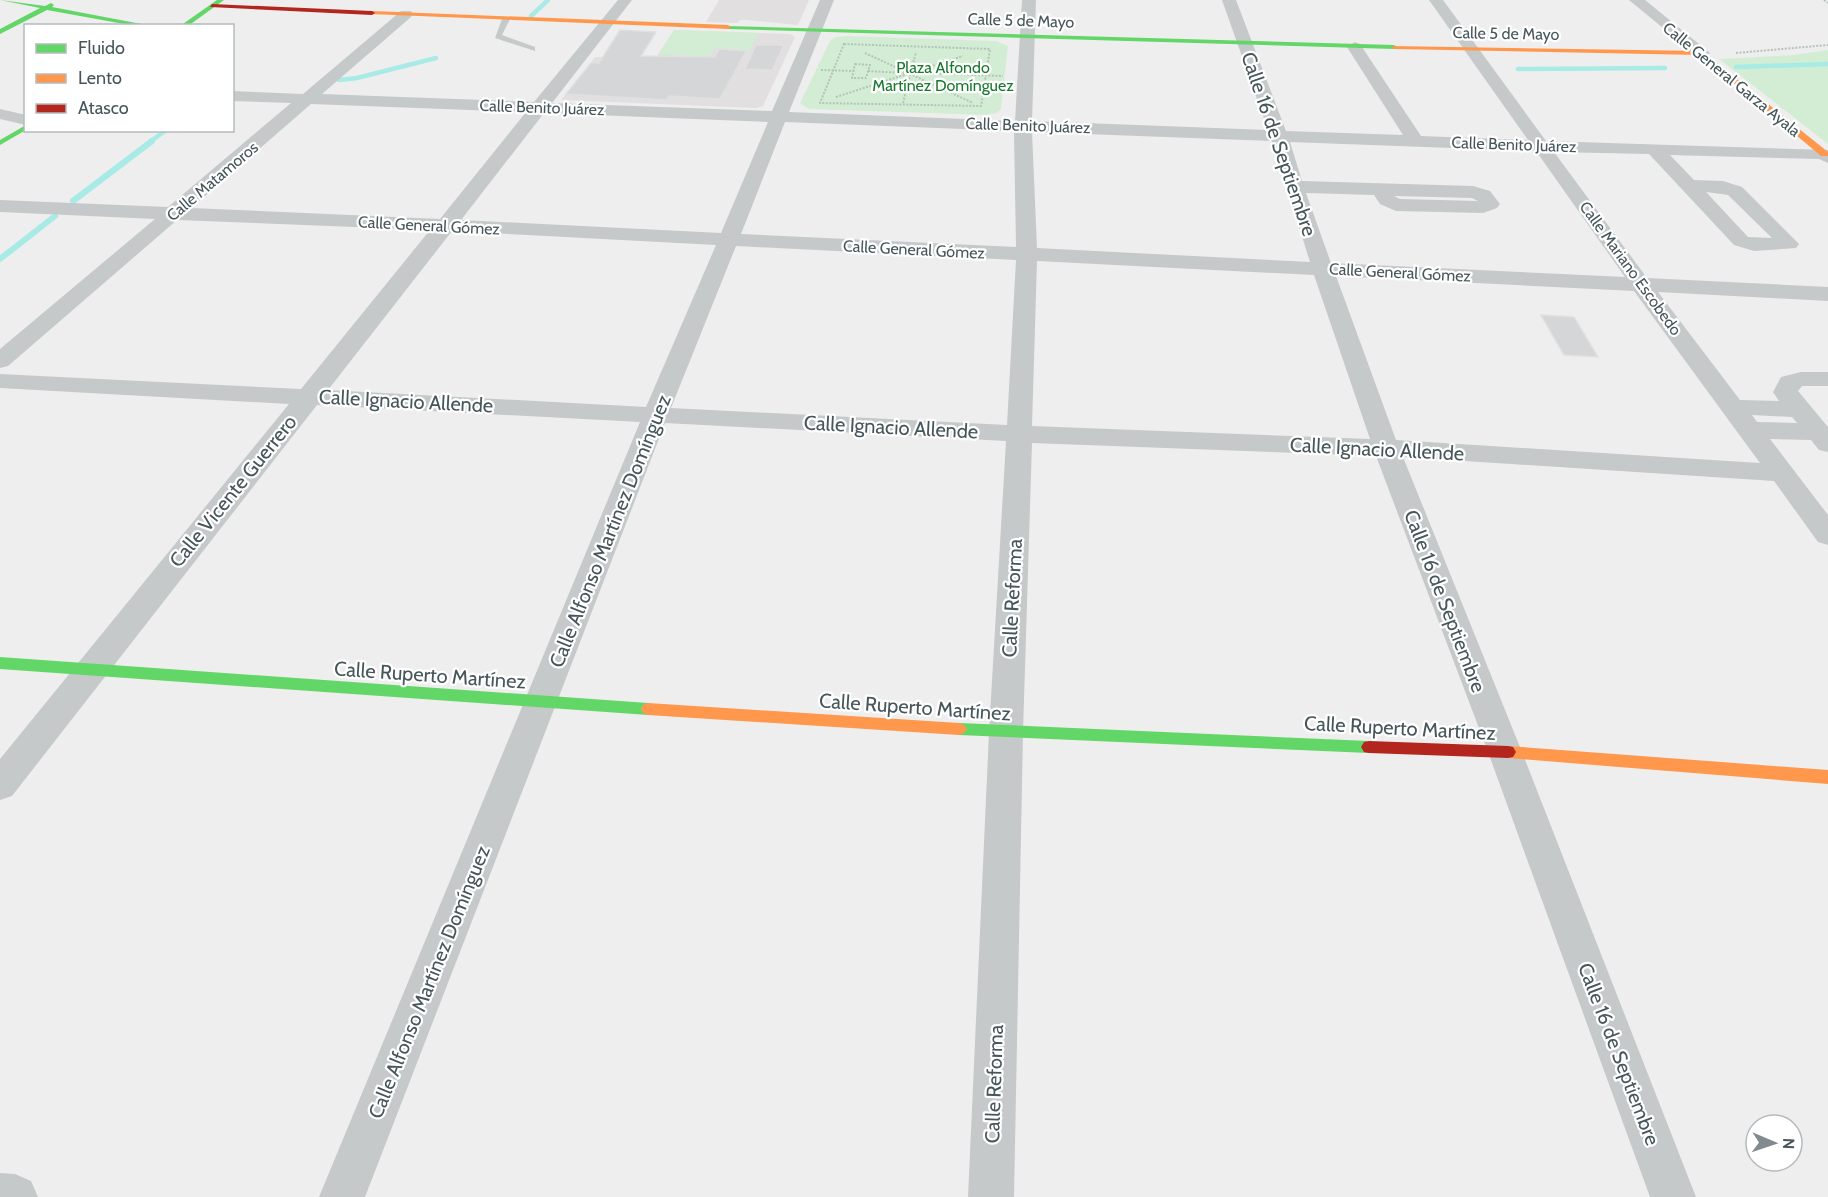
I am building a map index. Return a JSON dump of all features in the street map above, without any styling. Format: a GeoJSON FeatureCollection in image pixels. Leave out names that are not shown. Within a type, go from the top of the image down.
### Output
{"type":"FeatureCollection","features":[{"type":"Feature","properties":{"kind":"street"},"geometry":{"type":"LineString","coordinates":[[3,0],[138,24]]}},
{"type":"Feature","properties":{"kind":"street"},"geometry":{"type":"LineString","coordinates":[[0,32],[60,0]]}},
{"type":"Feature","properties":{"kind":"street","name":"Calle Matamoros"},"geometry":{"type":"LineString","coordinates":[[0,361],[422,0]]}},
{"type":"Feature","properties":{"kind":"street","name":"Calle Vicente Guerrero"},"geometry":{"type":"LineString","coordinates":[[0,785],[624,0]]}},
{"type":"Feature","properties":{"kind":"street","name":"Calle Alfonso Martínez Domínguez"},"geometry":{"type":"LineString","coordinates":[[342,1197],[655,416],[827,0]]}},
{"type":"Feature","properties":{"kind":"street","name":"Calle Reforma"},"geometry":{"type":"LineString","coordinates":[[991,1197],[1006,732],[1027,254],[1023,125],[1029,0]]}},
{"type":"Feature","properties":{"kind":"street","name":"Calle 16 de Septiembre"},"geometry":{"type":"LineString","coordinates":[[1229,0],[1279,135],[1294,187],[1386,448],[1505,752],[1673,1197]]}},
{"type":"Feature","properties":{"kind":"street","name":"Calle Mariano Escobedo"},"geometry":{"type":"LineString","coordinates":[[1436,0],[1641,285],[1828,535]]}},
{"type":"Feature","properties":{"kind":"street","name":"Calle General Garza Ayala"},"geometry":{"type":"LineString","coordinates":[[1636,0],[1827,155]]}},
{"type":"Feature","properties":{"kind":"street"},"geometry":{"type":"LineString","coordinates":[[186,24],[217,3]]}},
{"type":"Feature","properties":{"kind":"street","name":"Calle 5 de Mayo"},"geometry":{"type":"LineString","coordinates":[[217,3],[506,19],[814,30],[920,40],[1026,37],[1355,47],[1702,53]]}},
{"type":"Feature","properties":{"kind":"street"},"geometry":{"type":"LineString","coordinates":[[1355,47],[1412,136]]}},
{"type":"Feature","properties":{"kind":"street","name":"Calle Benito Juárez"},"geometry":{"type":"LineString","coordinates":[[234,96],[779,116],[901,113],[1023,125],[1827,155]]}},
{"type":"Feature","properties":{"kind":"street"},"geometry":{"type":"LineString","coordinates":[[0,114],[24,120]]}},
{"type":"Feature","properties":{"kind":"street"},"geometry":{"type":"LineString","coordinates":[[0,143],[24,128]]}},
{"type":"Feature","properties":{"kind":"street"},"geometry":{"type":"LineString","coordinates":[[1654,149],[1690,186]]}},
{"type":"Feature","properties":{"kind":"street"},"geometry":{"type":"LineString","coordinates":[[1294,187],[1381,190]]}},
{"type":"Feature","properties":{"kind":"street","name":"Calle General Gómez"},"geometry":{"type":"LineString","coordinates":[[0,206],[444,225],[1828,294]]}},
{"type":"Feature","properties":{"kind":"street"},"geometry":{"type":"LineString","coordinates":[[1822,438],[1785,392],[1790,382],[1801,379],[1828,379]]}},
{"type":"Feature","properties":{"kind":"street","name":"Calle Ignacio Allende"},"geometry":{"type":"LineString","coordinates":[[0,381],[310,395],[655,416],[1020,434],[1386,448],[1782,472]]}},
{"type":"Feature","properties":{"kind":"street"},"geometry":{"type":"LineString","coordinates":[[1732,406],[1797,409]]}},
{"type":"Feature","properties":{"kind":"street"},"geometry":{"type":"LineString","coordinates":[[1749,430],[1822,438]]}},
{"type":"Feature","properties":{"kind":"street","name":"Calle Ruperto Martínez"},"geometry":{"type":"LineString","coordinates":[[0,663],[542,702],[1006,732],[1505,752],[1828,777]]}},
{"type":"Feature","properties":{"kind":"street"},"geometry":{"type":"LineString","coordinates":[[0,1196],[15,1197]]}},
{"type":"Feature","properties":{"kind":"lane"},"geometry":{"type":"LineString","coordinates":[[506,19],[498,36],[532,49]]}},
{"type":"Feature","properties":{"kind":"path"},"geometry":{"type":"LineString","coordinates":[[1824,0],[1828,3]]}},
{"type":"Feature","properties":{"kind":"path"},"geometry":{"type":"LineString","coordinates":[[820,103],[1026,37]]}},
{"type":"Feature","properties":{"kind":"path"},"geometry":{"type":"LineString","coordinates":[[844,44],[920,40],[990,48]]}},
{"type":"Feature","properties":{"kind":"path"},"geometry":{"type":"LineString","coordinates":[[901,113],[909,73],[920,40]]}},
{"type":"Feature","properties":{"kind":"path"},"geometry":{"type":"LineString","coordinates":[[844,44],[855,49]]}},
{"type":"Feature","properties":{"kind":"path"},"geometry":{"type":"LineString","coordinates":[[820,103],[844,44]]}},
{"type":"Feature","properties":{"kind":"path"},"geometry":{"type":"LineString","coordinates":[[1702,53],[1764,52],[1828,45]]}},
{"type":"Feature","properties":{"kind":"path"},"geometry":{"type":"LineString","coordinates":[[981,106],[990,48]]}},
{"type":"Feature","properties":{"kind":"path"},"geometry":{"type":"LineString","coordinates":[[866,53],[981,106]]}},
{"type":"Feature","properties":{"kind":"path"},"geometry":{"type":"LineString","coordinates":[[855,64],[870,65],[868,71],[866,78],[852,78],[855,64]]}},
{"type":"Feature","properties":{"kind":"path"},"geometry":{"type":"LineString","coordinates":[[798,69],[853,71]]}},
{"type":"Feature","properties":{"kind":"path"},"geometry":{"type":"LineString","coordinates":[[868,71],[1025,77]]}},
{"type":"Feature","properties":{"kind":"path"},"geometry":{"type":"LineString","coordinates":[[820,103],[901,113],[981,106]]}},
{"type":"Feature","properties":{"kind":"shaded area"},"geometry":{"type":"Polygon","coordinates":[[[719,0],[809,0],[798,25],[747,20],[740,20],[738,23],[706,22],[719,0]]]}},
{"type":"Feature","properties":{"kind":"shaded area"},"geometry":{"type":"Polygon","coordinates":[[[674,30],[790,34],[795,37],[763,106],[756,108],[561,100],[595,57],[655,59],[674,30]]]}},
{"type":"Feature","properties":{"kind":"green space"},"geometry":{"type":"Polygon","coordinates":[[[674,30],[759,33],[750,50],[715,48],[710,56],[658,55],[674,30]]]}},
{"type":"Feature","properties":{"kind":"green space","name":"Plaza Alfondo Martínez Domínguez"},"geometry":{"type":"Polygon","coordinates":[[[836,37],[996,41],[1008,46],[1001,109],[987,115],[809,109],[800,103],[830,41],[836,37]]]}},
{"type":"Feature","properties":{"kind":"green space"},"geometry":{"type":"Polygon","coordinates":[[[1828,50],[1828,144],[1719,59],[1793,55],[1828,50]]]}},
{"type":"Feature","properties":{"kind":"building"},"geometry":{"type":"Polygon","coordinates":[[[620,30],[656,32],[641,56],[715,57],[719,49],[746,51],[720,99],[669,96],[666,100],[566,94],[591,63],[599,63],[620,30]]]}},
{"type":"Feature","properties":{"kind":"building"},"geometry":{"type":"Polygon","coordinates":[[[756,45],[784,45],[772,70],[745,69],[756,45]]]}},
{"type":"Feature","properties":{"kind":"building"},"geometry":{"type":"Polygon","coordinates":[[[1541,315],[1574,317],[1598,357],[1564,355],[1541,315]]]}},
{"type":"Feature","properties":{"kind":"waterway"},"geometry":{"type":"LineString","coordinates":[[531,16],[548,0]]}},
{"type":"Feature","properties":{"kind":"waterway"},"geometry":{"type":"LineString","coordinates":[[339,80],[357,78],[436,58]]}},
{"type":"Feature","properties":{"kind":"waterway"},"geometry":{"type":"LineString","coordinates":[[1736,67],[1828,64]]}},
{"type":"Feature","properties":{"kind":"waterway"},"geometry":{"type":"LineString","coordinates":[[1518,69],[1665,68]]}},
{"type":"Feature","properties":{"kind":"waterway"},"geometry":{"type":"LineString","coordinates":[[150,142],[163,132]]}},
{"type":"Feature","properties":{"kind":"waterway"},"geometry":{"type":"LineString","coordinates":[[73,201],[152,141]]}},
{"type":"Feature","properties":{"kind":"waterway"},"geometry":{"type":"LineString","coordinates":[[0,259],[55,216]]}},
{"type":"Feature","properties":{"kind":"traffic: fast"},"geometry":{"type":"LineString","coordinates":[[3,0],[138,24]]}},
{"type":"Feature","properties":{"kind":"traffic: fast"},"geometry":{"type":"LineString","coordinates":[[186,24],[221,0]]}},
{"type":"Feature","properties":{"kind":"traffic: fast"},"geometry":{"type":"LineString","coordinates":[[0,32],[51,5]]}},
{"type":"Feature","properties":{"kind":"traffic: fast"},"geometry":{"type":"LineString","coordinates":[[728,27],[1394,47]]}},
{"type":"Feature","properties":{"kind":"traffic: fast"},"geometry":{"type":"LineString","coordinates":[[0,143],[24,128]]}},
{"type":"Feature","properties":{"kind":"traffic: fast"},"geometry":{"type":"LineString","coordinates":[[0,663],[648,709]]}},
{"type":"Feature","properties":{"kind":"traffic: fast"},"geometry":{"type":"LineString","coordinates":[[959,729],[1369,747]]}},
{"type":"Feature","properties":{"kind":"traffic: slow"},"geometry":{"type":"LineString","coordinates":[[372,13],[728,27]]}},
{"type":"Feature","properties":{"kind":"traffic: slow"},"geometry":{"type":"LineString","coordinates":[[1394,47],[1702,53],[1824,154],[1828,154]]}},
{"type":"Feature","properties":{"kind":"traffic: slow"},"geometry":{"type":"LineString","coordinates":[[648,709],[959,729]]}},
{"type":"Feature","properties":{"kind":"traffic: slow"},"geometry":{"type":"LineString","coordinates":[[1508,752],[1828,777]]}},
{"type":"Feature","properties":{"kind":"traffic: jam"},"geometry":{"type":"LineString","coordinates":[[212,6],[372,13]]}},
{"type":"Feature","properties":{"kind":"traffic: jam"},"geometry":{"type":"LineString","coordinates":[[1369,747],[1508,752]]}}]}
